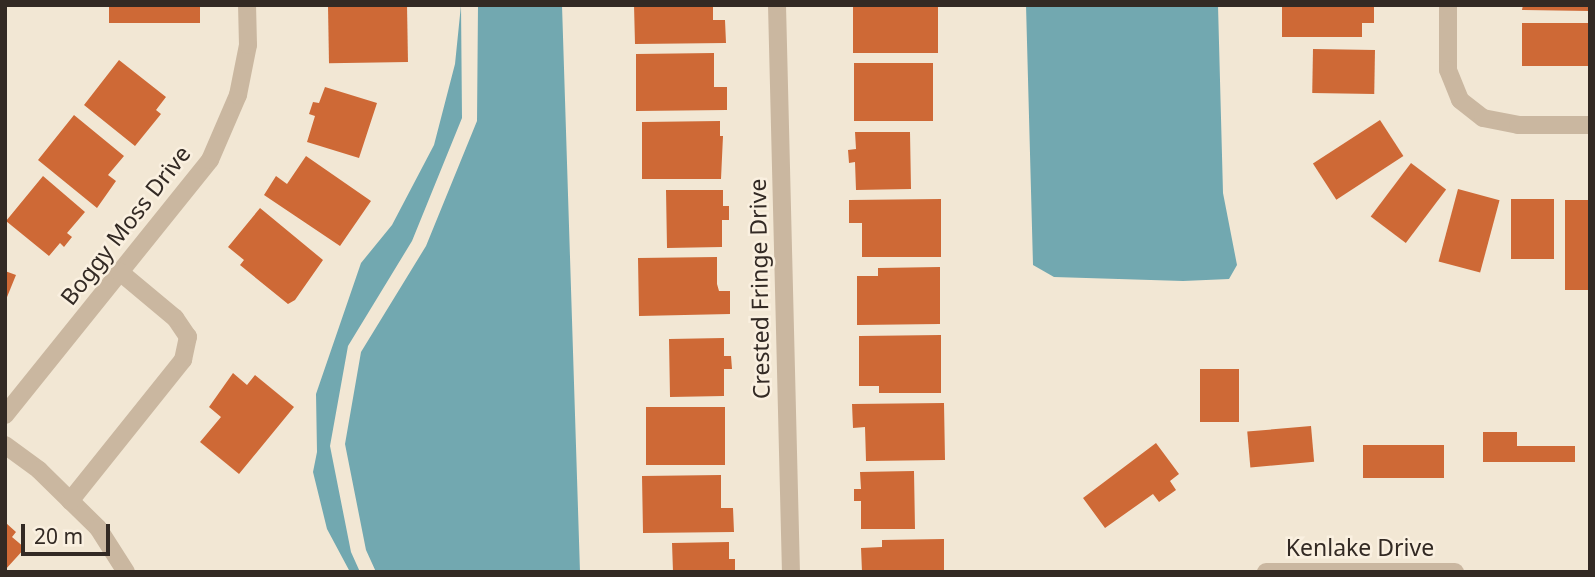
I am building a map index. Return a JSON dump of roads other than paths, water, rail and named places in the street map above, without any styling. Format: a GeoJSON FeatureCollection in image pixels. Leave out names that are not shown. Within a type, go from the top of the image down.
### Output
{"type":"FeatureCollection","features":[{"type":"Feature","properties":{"kind":"street","name":"Boggy Moss Drive"},"geometry":{"type":"LineString","coordinates":[[5,415],[210,160],[238,95],[248,46],[247,5]]}},
{"type":"Feature","properties":{"kind":"street","name":"Crested Fringe Drive"},"geometry":{"type":"LineString","coordinates":[[777,5],[791,572]]}},
{"type":"Feature","properties":{"kind":"street"},"geometry":{"type":"LineString","coordinates":[[1448,5],[1448,70],[1460,100],[1483,118],[1506,123],[1590,125]]}},
{"type":"Feature","properties":{"kind":"street"},"geometry":{"type":"LineString","coordinates":[[70,501],[183,360],[188,337],[175,318],[120,272]]}},
{"type":"Feature","properties":{"kind":"street"},"geometry":{"type":"LineString","coordinates":[[5,445],[39,470],[98,528],[126,572]]}},
{"type":"Feature","properties":{"kind":"street","name":"Kenlake Drive"},"geometry":{"type":"LineString","coordinates":[[1266,572],[1455,572]]}},
{"type":"Feature","properties":{"kind":"water"},"geometry":{"type":"Polygon","coordinates":[[[461,5],[462,118],[412,241],[348,346],[330,446],[351,552],[360,572],[350,572],[327,529],[313,472],[317,452],[316,394],[361,263],[392,225],[434,145],[455,64],[461,5]]]}},
{"type":"Feature","properties":{"kind":"water"},"geometry":{"type":"Polygon","coordinates":[[[478,5],[562,5],[580,572],[376,572],[366,550],[345,444],[361,352],[426,246],[477,121],[478,5]]]}},
{"type":"Feature","properties":{"kind":"water"},"geometry":{"type":"Polygon","coordinates":[[[1026,5],[1218,5],[1223,193],[1237,265],[1229,279],[1183,281],[1054,277],[1033,265],[1026,5]]]}}]}
